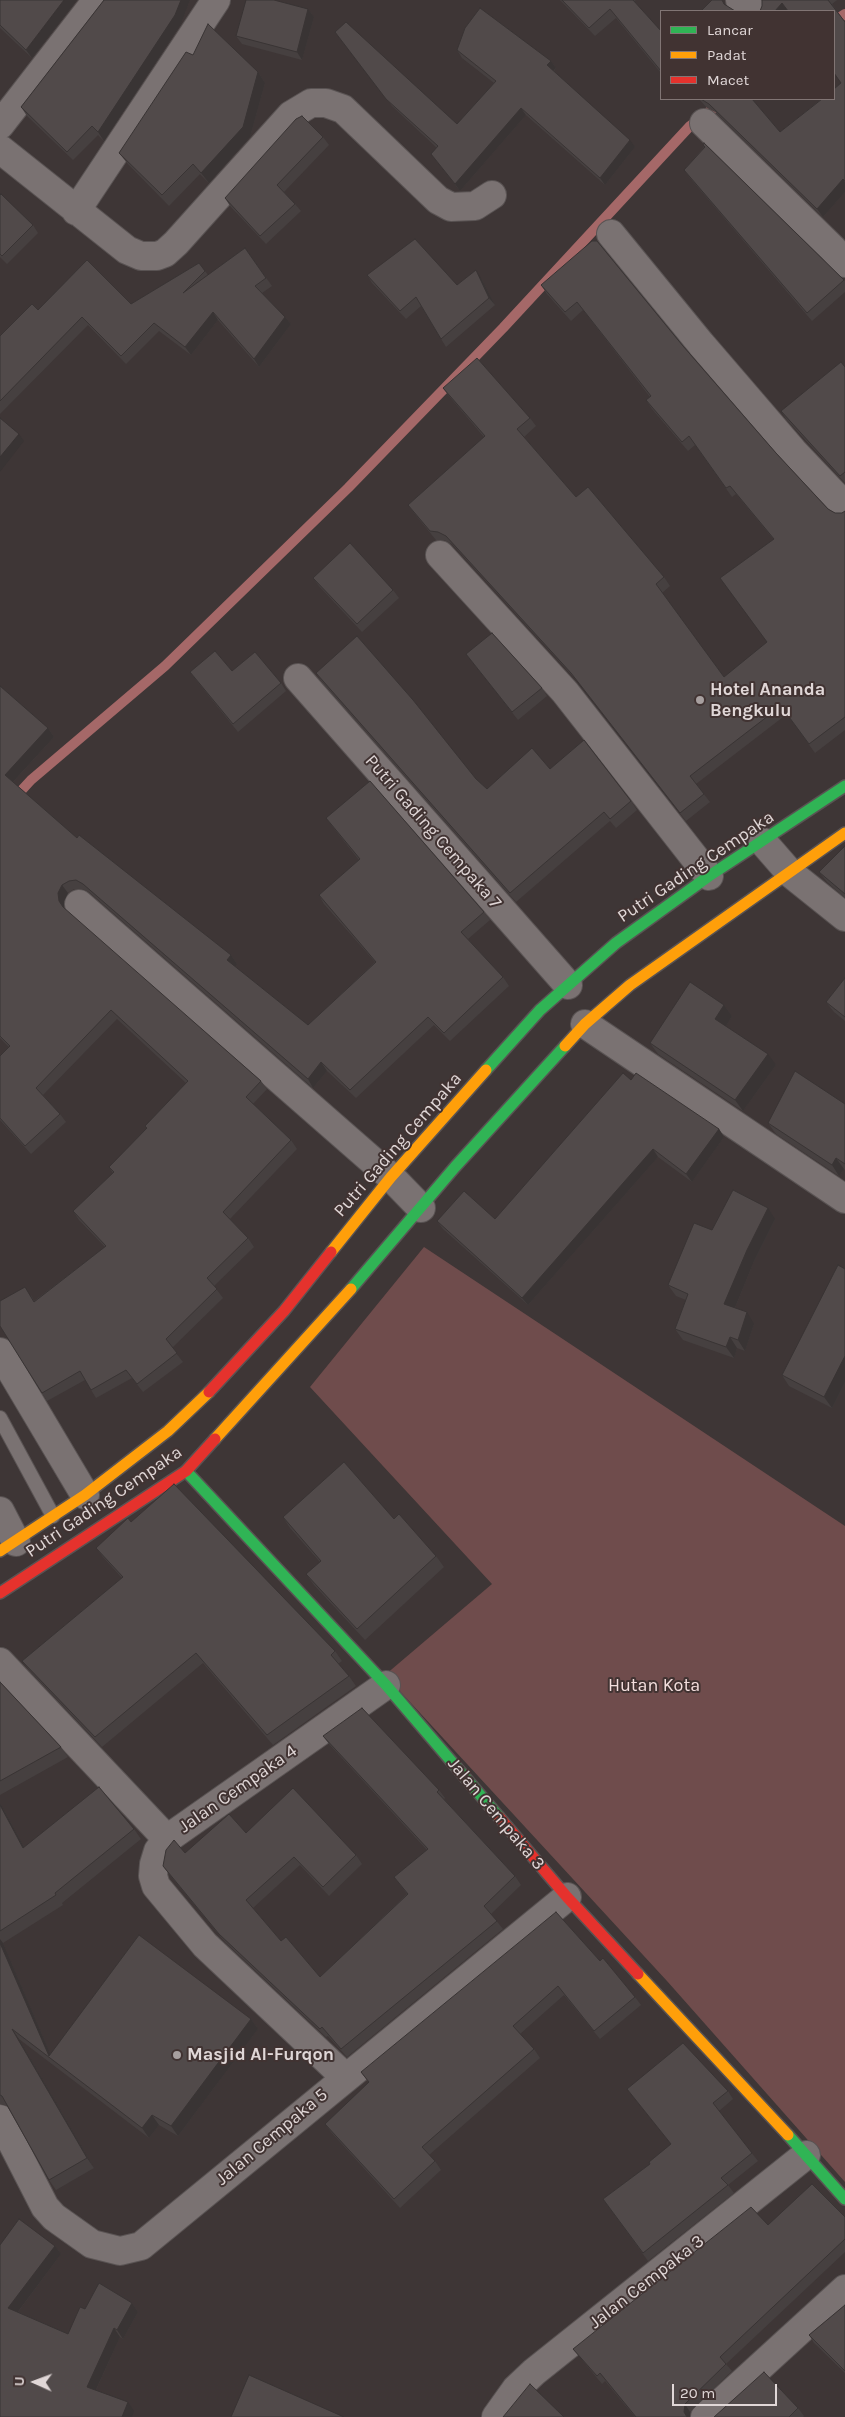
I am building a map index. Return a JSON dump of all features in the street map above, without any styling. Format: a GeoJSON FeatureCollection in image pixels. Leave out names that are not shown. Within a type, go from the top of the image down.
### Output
{"type":"FeatureCollection","features":[{"type":"Feature","properties":{"kind":"street"},"geometry":{"type":"LineString","coordinates":[[0,125],[97,0]]}},
{"type":"Feature","properties":{"kind":"street"},"geometry":{"type":"LineString","coordinates":[[76,210],[216,0]]}},
{"type":"Feature","properties":{"kind":"street"},"geometry":{"type":"LineString","coordinates":[[740,0],[752,10]]}},
{"type":"Feature","properties":{"kind":"street"},"geometry":{"type":"LineString","coordinates":[[0,149],[127,250],[142,256],[157,256],[165,253],[291,115],[311,103],[326,103],[343,109],[438,200],[451,207],[475,206],[492,195]]}},
{"type":"Feature","properties":{"kind":"street"},"geometry":{"type":"LineString","coordinates":[[704,123],[845,263]]}},
{"type":"Feature","properties":{"kind":"street"},"geometry":{"type":"LineString","coordinates":[[611,234],[707,351],[793,451],[845,506]]}},
{"type":"Feature","properties":{"kind":"street"},"geometry":{"type":"LineString","coordinates":[[440,555],[565,692],[709,876]]}},
{"type":"Feature","properties":{"kind":"street","name":"Putri Gading Cempaka 7"},"geometry":{"type":"LineString","coordinates":[[298,678],[568,985]]}},
{"type":"Feature","properties":{"kind":"street","name":"Putri Gading Cempaka"},"geometry":{"type":"LineString","coordinates":[[8,1546],[86,1495],[168,1430],[228,1374],[284,1311],[391,1177],[540,1010],[616,943],[709,876],[845,786]]}},
{"type":"Feature","properties":{"kind":"street","name":"Putri Gading Cempaka"},"geometry":{"type":"LineString","coordinates":[[0,1593],[186,1471],[320,1326],[455,1167],[585,1024],[630,985],[698,935],[790,873],[845,833]]}},
{"type":"Feature","properties":{"kind":"street"},"geometry":{"type":"LineString","coordinates":[[763,842],[790,873],[845,917]]}},
{"type":"Feature","properties":{"kind":"street"},"geometry":{"type":"LineString","coordinates":[[80,904],[391,1177],[422,1208]]}},
{"type":"Feature","properties":{"kind":"street"},"geometry":{"type":"LineString","coordinates":[[585,1024],[845,1199]]}},
{"type":"Feature","properties":{"kind":"street"},"geometry":{"type":"LineString","coordinates":[[0,1352],[86,1495]]}},
{"type":"Feature","properties":{"kind":"street","name":"Jalan Cempaka 3"},"geometry":{"type":"LineString","coordinates":[[186,1471],[386,1685],[566,1897],[845,2199]]}},
{"type":"Feature","properties":{"kind":"street"},"geometry":{"type":"LineString","coordinates":[[0,1511],[8,1546]]}},
{"type":"Feature","properties":{"kind":"street","name":"Jalan Cempaka 4"},"geometry":{"type":"LineString","coordinates":[[0,1662],[167,1839],[386,1685]]}},
{"type":"Feature","properties":{"kind":"street"},"geometry":{"type":"LineString","coordinates":[[167,1839],[158,1851],[154,1864],[153,1876],[156,1886],[205,1945],[345,2077]]}},
{"type":"Feature","properties":{"kind":"street","name":"Jalan Cempaka 5"},"geometry":{"type":"LineString","coordinates":[[0,2118],[45,2207],[54,2217],[92,2244],[120,2251],[142,2246],[566,1897]]}},
{"type":"Feature","properties":{"kind":"street","name":"Jalan Cempaka 3"},"geometry":{"type":"LineString","coordinates":[[496,2417],[516,2389],[534,2372],[806,2155]]}},
{"type":"Feature","properties":{"kind":"street"},"geometry":{"type":"LineString","coordinates":[[705,2417],[845,2289]]}},
{"type":"Feature","properties":{"kind":"lane"},"geometry":{"type":"LineString","coordinates":[[0,1418],[54,1516]]}},
{"type":"Feature","properties":{"kind":"green space","name":"Hutan Kota"},"geometry":{"type":"Polygon","coordinates":[[[424,1247],[845,1526],[845,2182],[667,1981],[385,1675],[492,1584],[310,1387],[424,1247]]]}},
{"type":"Feature","properties":{"kind":"building"},"geometry":{"type":"Polygon","coordinates":[[[0,0],[64,0],[26,50],[0,25],[0,0]]]}},
{"type":"Feature","properties":{"kind":"building"},"geometry":{"type":"Polygon","coordinates":[[[104,0],[181,0],[175,15],[98,132],[92,126],[67,152],[21,107],[104,0]]]}},
{"type":"Feature","properties":{"kind":"building"},"geometry":{"type":"Polygon","coordinates":[[[246,0],[274,0],[308,9],[297,52],[236,36],[246,0]]]}},
{"type":"Feature","properties":{"kind":"building"},"geometry":{"type":"Polygon","coordinates":[[[562,0],[633,0],[660,30],[660,70],[610,9],[589,28],[562,0]]]}},
{"type":"Feature","properties":{"kind":"building"},"geometry":{"type":"Polygon","coordinates":[[[712,0],[722,0],[724,4],[733,10],[702,10],[712,0]]]}},
{"type":"Feature","properties":{"kind":"building"},"geometry":{"type":"Polygon","coordinates":[[[762,0],[828,0],[845,22],[845,181],[843,179],[817,209],[709,104],[703,100],[753,100],[780,132],[821,100],[835,100],[835,88],[841,83],[835,74],[835,10],[787,10],[782,3],[776,10],[760,10],[762,0]]]}},
{"type":"Feature","properties":{"kind":"building"},"geometry":{"type":"Polygon","coordinates":[[[480,8],[551,61],[547,65],[630,140],[600,178],[521,108],[455,184],[431,154],[438,146],[386,99],[335,32],[346,22],[457,124],[496,81],[457,50],[465,28],[480,8]]]}},
{"type":"Feature","properties":{"kind":"building"},"geometry":{"type":"Polygon","coordinates":[[[208,24],[258,72],[243,127],[201,173],[193,164],[162,195],[119,153],[186,52],[193,55],[208,24]]]}},
{"type":"Feature","properties":{"kind":"building"},"geometry":{"type":"Polygon","coordinates":[[[302,116],[323,137],[277,185],[295,204],[260,236],[225,198],[296,119],[302,116]]]}},
{"type":"Feature","properties":{"kind":"building"},"geometry":{"type":"Polygon","coordinates":[[[704,143],[844,280],[807,313],[684,170],[705,147],[704,143]]]}},
{"type":"Feature","properties":{"kind":"building"},"geometry":{"type":"Polygon","coordinates":[[[1,194],[33,225],[2,256],[0,254],[1,194]]]}},
{"type":"Feature","properties":{"kind":"building"},"geometry":{"type":"Polygon","coordinates":[[[415,239],[457,285],[476,270],[489,298],[441,339],[416,297],[400,311],[367,275],[415,239]]]}},
{"type":"Feature","properties":{"kind":"building"},"geometry":{"type":"Polygon","coordinates":[[[592,241],[597,241],[683,346],[776,453],[828,509],[835,513],[845,511],[845,717],[809,744],[781,706],[690,776],[704,794],[680,813],[571,673],[446,536],[430,531],[408,505],[485,436],[443,388],[477,358],[530,418],[517,429],[576,497],[588,487],[664,577],[656,584],[724,677],[767,642],[720,578],[774,539],[730,486],[726,488],[689,436],[682,442],[646,400],[651,396],[577,302],[565,312],[541,285],[592,241]]]}},
{"type":"Feature","properties":{"kind":"building"},"geometry":{"type":"Polygon","coordinates":[[[245,248],[266,278],[255,286],[285,317],[254,359],[213,312],[185,347],[154,323],[121,356],[82,317],[0,401],[0,336],[32,304],[38,310],[87,260],[131,304],[199,263],[205,271],[183,293],[245,248]]]}},
{"type":"Feature","properties":{"kind":"building"},"geometry":{"type":"Polygon","coordinates":[[[841,362],[845,367],[845,472],[840,476],[781,411],[841,362]]]}},
{"type":"Feature","properties":{"kind":"building"},"geometry":{"type":"Polygon","coordinates":[[[0,418],[19,434],[0,457],[0,418]]]}},
{"type":"Feature","properties":{"kind":"building"},"geometry":{"type":"Polygon","coordinates":[[[350,543],[393,590],[357,624],[313,578],[350,543]]]}},
{"type":"Feature","properties":{"kind":"building"},"geometry":{"type":"Polygon","coordinates":[[[492,633],[542,688],[512,712],[466,654],[492,633]]]}},
{"type":"Feature","properties":{"kind":"building"},"geometry":{"type":"Polygon","coordinates":[[[357,636],[413,700],[476,779],[487,789],[532,748],[550,769],[584,740],[631,801],[610,819],[604,812],[510,893],[316,673],[357,636]]]}},
{"type":"Feature","properties":{"kind":"building"},"geometry":{"type":"Polygon","coordinates":[[[215,651],[232,671],[255,652],[281,683],[233,724],[190,672],[215,651]]]}},
{"type":"Feature","properties":{"kind":"building"},"geometry":{"type":"Polygon","coordinates":[[[0,686],[48,728],[5,775],[77,838],[79,835],[231,955],[227,960],[308,1025],[376,962],[319,895],[360,859],[326,818],[370,781],[484,912],[461,932],[503,977],[444,1033],[428,1017],[350,1090],[321,1062],[308,1079],[83,884],[76,880],[62,885],[58,893],[59,901],[63,907],[261,1081],[246,1097],[291,1140],[223,1212],[248,1238],[207,1278],[217,1289],[166,1339],[177,1353],[137,1384],[126,1370],[91,1390],[80,1371],[42,1393],[0,1326],[0,1301],[25,1287],[34,1302],[106,1246],[73,1211],[114,1172],[109,1167],[147,1128],[145,1126],[188,1081],[111,1010],[36,1088],[60,1114],[25,1146],[0,1118],[0,1056],[10,1046],[0,1036],[0,686]]]}},
{"type":"Feature","properties":{"kind":"building"},"geometry":{"type":"Polygon","coordinates":[[[845,846],[845,894],[819,872],[845,846]]]}},
{"type":"Feature","properties":{"kind":"building"},"geometry":{"type":"Polygon","coordinates":[[[845,978],[845,1017],[826,1002],[845,978]]]}},
{"type":"Feature","properties":{"kind":"building"},"geometry":{"type":"Polygon","coordinates":[[[690,982],[724,1005],[715,1019],[768,1054],[735,1100],[650,1043],[690,982]]]}},
{"type":"Feature","properties":{"kind":"building"},"geometry":{"type":"Polygon","coordinates":[[[795,1071],[845,1104],[845,1164],[836,1158],[832,1165],[768,1123],[795,1071]]]}},
{"type":"Feature","properties":{"kind":"building"},"geometry":{"type":"Polygon","coordinates":[[[623,1073],[631,1080],[636,1073],[719,1129],[686,1174],[653,1149],[522,1298],[437,1221],[464,1191],[495,1219],[623,1073]]]}},
{"type":"Feature","properties":{"kind":"building"},"geometry":{"type":"Polygon","coordinates":[[[733,1190],[768,1208],[747,1250],[724,1304],[747,1312],[738,1340],[730,1337],[726,1347],[675,1329],[688,1294],[668,1285],[694,1223],[712,1230],[733,1190]]]}},
{"type":"Feature","properties":{"kind":"building"},"geometry":{"type":"Polygon","coordinates":[[[838,1265],[845,1269],[845,1356],[824,1397],[782,1375],[838,1265]]]}},
{"type":"Feature","properties":{"kind":"building"},"geometry":{"type":"Polygon","coordinates":[[[344,1462],[394,1519],[399,1514],[436,1556],[357,1629],[306,1574],[321,1561],[283,1517],[344,1462]]]}},
{"type":"Feature","properties":{"kind":"building"},"geometry":{"type":"Polygon","coordinates":[[[174,1484],[335,1651],[331,1655],[349,1676],[267,1735],[196,1653],[95,1737],[22,1661],[123,1577],[96,1548],[128,1518],[131,1522],[174,1484]]]}},
{"type":"Feature","properties":{"kind":"building"},"geometry":{"type":"Polygon","coordinates":[[[0,1682],[61,1747],[0,1781],[0,1682]]]}},
{"type":"Feature","properties":{"kind":"building"},"geometry":{"type":"Polygon","coordinates":[[[362,1708],[439,1790],[437,1792],[515,1876],[484,1906],[497,1921],[341,2049],[322,2027],[320,2029],[219,1934],[163,1866],[166,1850],[174,1840],[185,1853],[229,1814],[246,1833],[293,1788],[356,1855],[323,1887],[294,1857],[246,1900],[281,1941],[286,1937],[320,1977],[408,1894],[394,1877],[428,1849],[323,1736],[362,1708]]]}},
{"type":"Feature","properties":{"kind":"building"},"geometry":{"type":"Polygon","coordinates":[[[99,1787],[134,1829],[55,1893],[56,1895],[0,1931],[0,1805],[23,1848],[99,1787]]]}},
{"type":"Feature","properties":{"kind":"building"},"geometry":{"type":"Polygon","coordinates":[[[556,1912],[600,1961],[603,1958],[635,1997],[594,2031],[558,1986],[513,2026],[534,2049],[422,2147],[435,2161],[394,2199],[325,2124],[369,2082],[361,2072],[556,1912]]]}},
{"type":"Feature","properties":{"kind":"building"},"geometry":{"type":"Polygon","coordinates":[[[139,1935],[251,2019],[171,2126],[152,2115],[142,2128],[12,2029],[87,2158],[49,2180],[0,2095],[0,1943],[49,2056],[139,1935]]]}},
{"type":"Feature","properties":{"kind":"building"},"geometry":{"type":"Polygon","coordinates":[[[683,2043],[728,2091],[713,2103],[752,2153],[721,2178],[728,2185],[643,2253],[603,2199],[650,2164],[649,2162],[671,2144],[627,2089],[683,2043]]]}},
{"type":"Feature","properties":{"kind":"building"},"geometry":{"type":"Polygon","coordinates":[[[812,2184],[845,2217],[845,2239],[720,2357],[726,2364],[685,2404],[684,2412],[687,2417],[636,2417],[600,2373],[597,2376],[573,2349],[751,2207],[768,2225],[812,2184]]]}},
{"type":"Feature","properties":{"kind":"building"},"geometry":{"type":"Polygon","coordinates":[[[19,2219],[55,2246],[8,2308],[68,2334],[80,2307],[85,2309],[99,2283],[132,2303],[117,2330],[114,2328],[87,2387],[128,2402],[122,2417],[0,2417],[0,2245],[19,2219]]]}},
{"type":"Feature","properties":{"kind":"building"},"geometry":{"type":"Polygon","coordinates":[[[845,2305],[845,2371],[809,2335],[845,2305]]]}},
{"type":"Feature","properties":{"kind":"building"},"geometry":{"type":"Polygon","coordinates":[[[764,2372],[798,2408],[789,2417],[714,2417],[764,2372]]]}},
{"type":"Feature","properties":{"kind":"building"},"geometry":{"type":"Polygon","coordinates":[[[249,2375],[344,2417],[231,2417],[249,2375]]]}},
{"type":"Feature","properties":{"kind":"building"},"geometry":{"type":"Polygon","coordinates":[[[530,2384],[564,2417],[503,2417],[530,2384]]]}},
{"type":"Feature","properties":{"kind":"waterway"},"geometry":{"type":"LineString","coordinates":[[835,20],[845,14]]}},
{"type":"Feature","properties":{"kind":"waterway"},"geometry":{"type":"LineString","coordinates":[[0,814],[31,780],[165,666],[348,488],[503,328],[690,126],[725,100]]}},
{"type":"Feature","properties":{"kind":"traffic: fast"},"geometry":{"type":"LineString","coordinates":[[486,1070],[540,1010],[616,943],[709,876],[845,786]]}},
{"type":"Feature","properties":{"kind":"traffic: fast"},"geometry":{"type":"LineString","coordinates":[[351,1289],[455,1167],[565,1046]]}},
{"type":"Feature","properties":{"kind":"traffic: fast"},"geometry":{"type":"LineString","coordinates":[[186,1471],[386,1685],[499,1817]]}},
{"type":"Feature","properties":{"kind":"traffic: fast"},"geometry":{"type":"LineString","coordinates":[[788,2135],[845,2199]]}},
{"type":"Feature","properties":{"kind":"traffic: slow"},"geometry":{"type":"LineString","coordinates":[[565,1046],[585,1024],[630,985],[845,833]]}},
{"type":"Feature","properties":{"kind":"traffic: slow"},"geometry":{"type":"LineString","coordinates":[[331,1252],[391,1177],[486,1070]]}},
{"type":"Feature","properties":{"kind":"traffic: slow"},"geometry":{"type":"LineString","coordinates":[[215,1439],[351,1289]]}},
{"type":"Feature","properties":{"kind":"traffic: slow"},"geometry":{"type":"LineString","coordinates":[[0,1551],[85,1495],[168,1431],[209,1392]]}},
{"type":"Feature","properties":{"kind":"traffic: slow"},"geometry":{"type":"LineString","coordinates":[[638,1974],[788,2135]]}},
{"type":"Feature","properties":{"kind":"traffic: jam"},"geometry":{"type":"LineString","coordinates":[[209,1392],[284,1311],[331,1252]]}},
{"type":"Feature","properties":{"kind":"traffic: jam"},"geometry":{"type":"LineString","coordinates":[[0,1593],[186,1471],[215,1439]]}},
{"type":"Feature","properties":{"kind":"traffic: jam"},"geometry":{"type":"LineString","coordinates":[[499,1817],[567,1897],[638,1974]]}},
{"type":"Feature","properties":{"kind":"place","name":"Hotel Ananda Bengkulu"},"geometry":{"type":"Point","coordinates":[700,700]}},
{"type":"Feature","properties":{"kind":"place","name":"Masjid Al-Furqon"},"geometry":{"type":"Point","coordinates":[177,2055]}}]}
